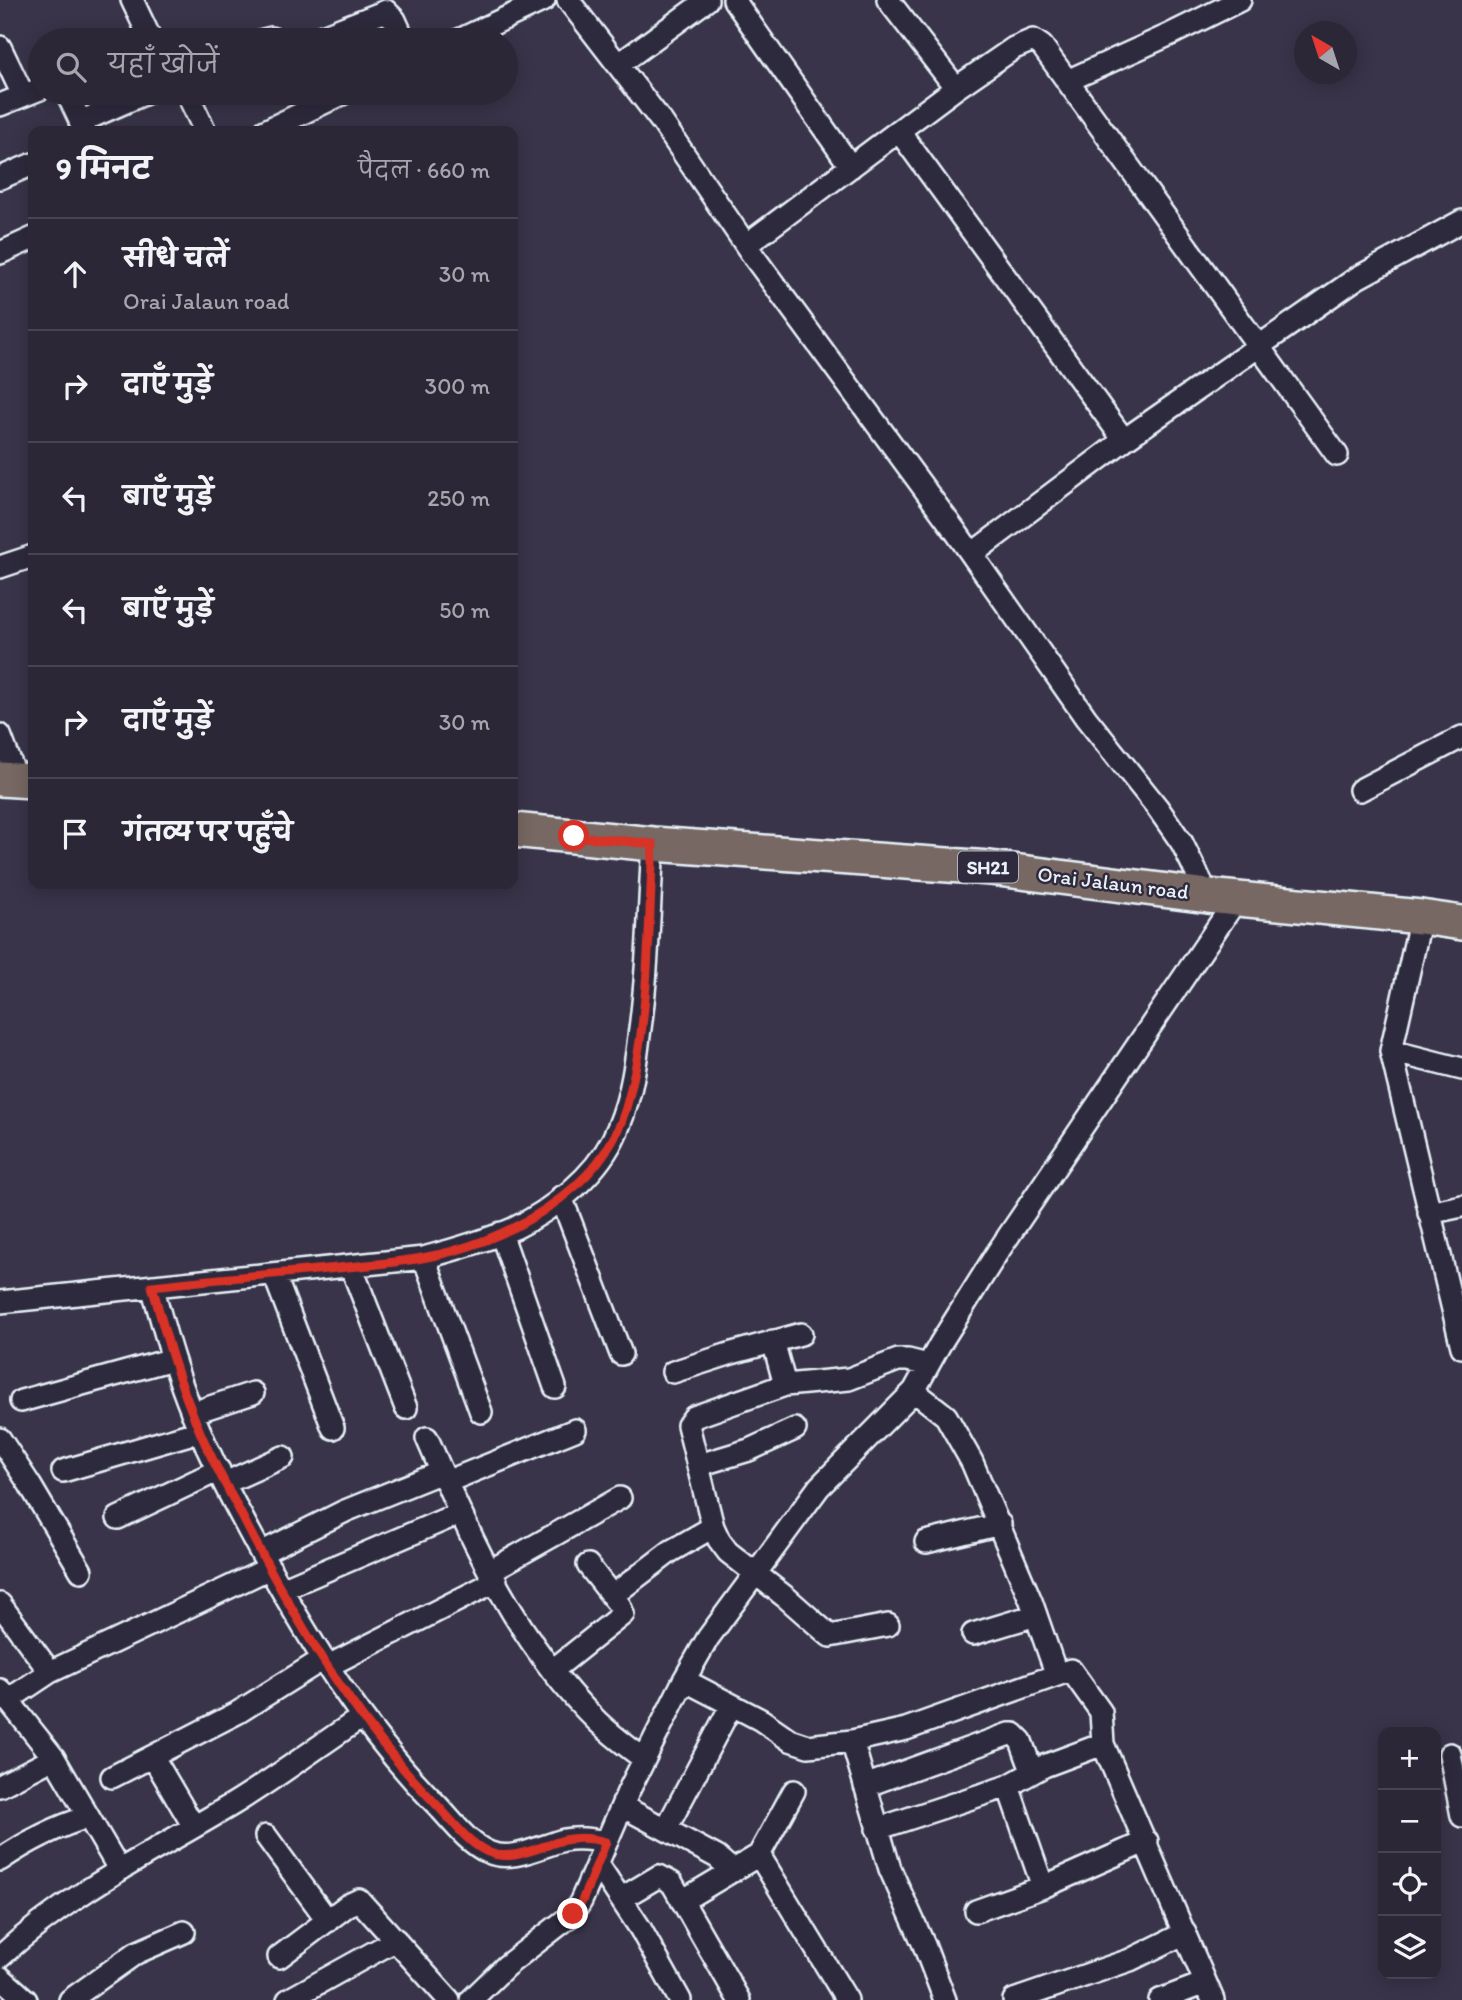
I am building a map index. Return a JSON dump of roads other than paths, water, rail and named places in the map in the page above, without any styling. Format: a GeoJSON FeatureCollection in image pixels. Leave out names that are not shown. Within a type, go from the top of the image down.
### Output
{"type":"FeatureCollection","features":[{"type":"Feature","properties":{"kind":"main road","name":"Orai Jalaun road"},"geometry":{"type":"LineString","coordinates":[[518,830],[653,844],[990,867],[1462,923]]}},
{"type":"Feature","properties":{"kind":"street"},"geometry":{"type":"LineString","coordinates":[[132,0],[145,28]]}},
{"type":"Feature","properties":{"kind":"street"},"geometry":{"type":"LineString","coordinates":[[484,28],[544,0]]}},
{"type":"Feature","properties":{"kind":"street"},"geometry":{"type":"LineString","coordinates":[[471,2000],[506,1966],[573,1914],[582,1901],[644,1759],[708,1638],[819,1487],[914,1391],[1223,896],[1087,718],[972,554],[746,245],[662,122],[568,0]]}},
{"type":"Feature","properties":{"kind":"street"},"geometry":{"type":"LineString","coordinates":[[618,65],[707,0]]}},
{"type":"Feature","properties":{"kind":"street"},"geometry":{"type":"LineString","coordinates":[[734,0],[851,167]]}},
{"type":"Feature","properties":{"kind":"street"},"geometry":{"type":"LineString","coordinates":[[888,0],[956,88]]}},
{"type":"Feature","properties":{"kind":"street"},"geometry":{"type":"LineString","coordinates":[[1067,81],[1240,0]]}},
{"type":"Feature","properties":{"kind":"street"},"geometry":{"type":"LineString","coordinates":[[345,28],[386,11],[399,28]]}},
{"type":"Feature","properties":{"kind":"street"},"geometry":{"type":"LineString","coordinates":[[746,245],[956,88],[1014,48],[1033,40],[1042,46],[1337,455]]}},
{"type":"Feature","properties":{"kind":"street"},"geometry":{"type":"LineString","coordinates":[[0,47],[28,86]]}},
{"type":"Feature","properties":{"kind":"street"},"geometry":{"type":"LineString","coordinates":[[0,105],[28,94]]}},
{"type":"Feature","properties":{"kind":"street"},"geometry":{"type":"LineString","coordinates":[[73,105],[83,126]]}},
{"type":"Feature","properties":{"kind":"street"},"geometry":{"type":"LineString","coordinates":[[85,126],[124,105]]}},
{"type":"Feature","properties":{"kind":"street"},"geometry":{"type":"LineString","coordinates":[[193,105],[203,126]]}},
{"type":"Feature","properties":{"kind":"street"},"geometry":{"type":"LineString","coordinates":[[272,126],[301,105]]}},
{"type":"Feature","properties":{"kind":"street"},"geometry":{"type":"LineString","coordinates":[[898,131],[1124,440]]}},
{"type":"Feature","properties":{"kind":"street"},"geometry":{"type":"LineString","coordinates":[[0,178],[28,166]]}},
{"type":"Feature","properties":{"kind":"street"},"geometry":{"type":"LineString","coordinates":[[972,554],[1124,440],[1357,278],[1462,222]]}},
{"type":"Feature","properties":{"kind":"street"},"geometry":{"type":"LineString","coordinates":[[0,253],[28,240]]}},
{"type":"Feature","properties":{"kind":"street"},"geometry":{"type":"LineString","coordinates":[[0,567],[28,557]]}},
{"type":"Feature","properties":{"kind":"street"},"geometry":{"type":"LineString","coordinates":[[0,735],[17,780]]}},
{"type":"Feature","properties":{"kind":"street"},"geometry":{"type":"LineString","coordinates":[[1360,790],[1462,737]]}},
{"type":"Feature","properties":{"kind":"street"},"geometry":{"type":"LineString","coordinates":[[0,1302],[424,1258],[483,1241],[517,1227],[561,1197],[591,1171],[612,1141],[625,1110],[636,1063],[645,994],[653,844]]}},
{"type":"Feature","properties":{"kind":"street"},"geometry":{"type":"LineString","coordinates":[[1421,917],[1391,1051],[1462,1346]]}},
{"type":"Feature","properties":{"kind":"street"},"geometry":{"type":"LineString","coordinates":[[1391,1051],[1462,1069]]}},
{"type":"Feature","properties":{"kind":"street"},"geometry":{"type":"LineString","coordinates":[[561,1197],[621,1354]]}},
{"type":"Feature","properties":{"kind":"street"},"geometry":{"type":"LineString","coordinates":[[1429,1213],[1462,1206]]}},
{"type":"Feature","properties":{"kind":"street"},"geometry":{"type":"LineString","coordinates":[[501,1233],[555,1387]]}},
{"type":"Feature","properties":{"kind":"street"},"geometry":{"type":"LineString","coordinates":[[424,1258],[481,1412]]}},
{"type":"Feature","properties":{"kind":"street"},"geometry":{"type":"LineString","coordinates":[[352,1266],[406,1408]]}},
{"type":"Feature","properties":{"kind":"street"},"geometry":{"type":"LineString","coordinates":[[274,1274],[333,1429]]}},
{"type":"Feature","properties":{"kind":"street"},"geometry":{"type":"LineString","coordinates":[[152,1286],[173,1359],[196,1422],[222,1477],[282,1589],[362,1717],[425,1793],[485,1851],[499,1856],[511,1856],[566,1839],[592,1838],[606,1842]]}},
{"type":"Feature","properties":{"kind":"street"},"geometry":{"type":"LineString","coordinates":[[673,1372],[802,1334]]}},
{"type":"Feature","properties":{"kind":"street"},"geometry":{"type":"LineString","coordinates":[[773,1341],[785,1385]]}},
{"type":"Feature","properties":{"kind":"street"},"geometry":{"type":"LineString","coordinates":[[21,1401],[173,1359]]}},
{"type":"Feature","properties":{"kind":"street"},"geometry":{"type":"LineString","coordinates":[[888,1625],[830,1636],[728,1552],[713,1527],[689,1430],[690,1420],[785,1385],[849,1380],[898,1360],[928,1365]]}},
{"type":"Feature","properties":{"kind":"street"},"geometry":{"type":"LineString","coordinates":[[914,1391],[946,1416],[956,1431],[1000,1524],[1056,1673]]}},
{"type":"Feature","properties":{"kind":"street"},"geometry":{"type":"LineString","coordinates":[[64,1471],[196,1422],[253,1392]]}},
{"type":"Feature","properties":{"kind":"street"},"geometry":{"type":"LineString","coordinates":[[699,1465],[749,1450],[795,1429]]}},
{"type":"Feature","properties":{"kind":"street"},"geometry":{"type":"LineString","coordinates":[[119,1869],[54,1758],[4,1695],[266,1561],[345,1511],[575,1430]]}},
{"type":"Feature","properties":{"kind":"street"},"geometry":{"type":"LineString","coordinates":[[427,1438],[460,1513],[532,1644],[596,1720],[644,1759]]}},
{"type":"Feature","properties":{"kind":"street"},"geometry":{"type":"LineString","coordinates":[[0,1439],[81,1571]]}},
{"type":"Feature","properties":{"kind":"street"},"geometry":{"type":"LineString","coordinates":[[118,1518],[222,1477],[283,1457]]}},
{"type":"Feature","properties":{"kind":"street"},"geometry":{"type":"LineString","coordinates":[[112,1777],[493,1576],[620,1498]]}},
{"type":"Feature","properties":{"kind":"street"},"geometry":{"type":"LineString","coordinates":[[282,1589],[460,1513]]}},
{"type":"Feature","properties":{"kind":"street"},"geometry":{"type":"LineString","coordinates":[[926,1542],[1000,1524]]}},
{"type":"Feature","properties":{"kind":"street"},"geometry":{"type":"LineString","coordinates":[[612,1596],[671,1551],[713,1527]]}},
{"type":"Feature","properties":{"kind":"street"},"geometry":{"type":"LineString","coordinates":[[554,1670],[621,1617],[623,1610],[588,1566]]}},
{"type":"Feature","properties":{"kind":"street"},"geometry":{"type":"LineString","coordinates":[[0,1604],[50,1672]]}},
{"type":"Feature","properties":{"kind":"street"},"geometry":{"type":"LineString","coordinates":[[973,1634],[1036,1615]]}},
{"type":"Feature","properties":{"kind":"street"},"geometry":{"type":"LineString","coordinates":[[684,1680],[761,1720],[799,1744],[816,1746],[906,1729],[956,1713],[1056,1673],[1067,1670],[1074,1672],[1101,1712],[1103,1744],[1147,1841],[1209,1992],[1160,2000]]}},
{"type":"Feature","properties":{"kind":"street"},"geometry":{"type":"LineString","coordinates":[[666,1829],[731,1706]]}},
{"type":"Feature","properties":{"kind":"street"},"geometry":{"type":"LineString","coordinates":[[0,1957],[46,1919],[119,1869],[268,1782],[362,1717]]}},
{"type":"Feature","properties":{"kind":"street"},"geometry":{"type":"LineString","coordinates":[[865,1786],[1009,1734],[1018,1736],[1032,1771]]}},
{"type":"Feature","properties":{"kind":"street"},"geometry":{"type":"LineString","coordinates":[[852,1741],[890,1869],[946,2000]]}},
{"type":"Feature","properties":{"kind":"street"},"geometry":{"type":"LineString","coordinates":[[877,1829],[1008,1786],[1032,1771],[1103,1744]]}},
{"type":"Feature","properties":{"kind":"street"},"geometry":{"type":"LineString","coordinates":[[1450,1754],[1462,1816]]}},
{"type":"Feature","properties":{"kind":"street"},"geometry":{"type":"LineString","coordinates":[[153,1757],[194,1826]]}},
{"type":"Feature","properties":{"kind":"street"},"geometry":{"type":"LineString","coordinates":[[0,1786],[54,1758]]}},
{"type":"Feature","properties":{"kind":"street"},"geometry":{"type":"LineString","coordinates":[[1008,1786],[1044,1888]]}},
{"type":"Feature","properties":{"kind":"street"},"geometry":{"type":"LineString","coordinates":[[682,1901],[759,1855],[794,1791]]}},
{"type":"Feature","properties":{"kind":"street"},"geometry":{"type":"LineString","coordinates":[[622,1806],[717,1857],[733,1871]]}},
{"type":"Feature","properties":{"kind":"street"},"geometry":{"type":"LineString","coordinates":[[0,1860],[34,1838],[59,1826],[88,1817]]}},
{"type":"Feature","properties":{"kind":"street"},"geometry":{"type":"LineString","coordinates":[[266,1836],[328,1921]]}},
{"type":"Feature","properties":{"kind":"street"},"geometry":{"type":"LineString","coordinates":[[976,1911],[1044,1888],[1147,1841]]}},
{"type":"Feature","properties":{"kind":"street"},"geometry":{"type":"LineString","coordinates":[[759,1855],[847,2000]]}},
{"type":"Feature","properties":{"kind":"street"},"geometry":{"type":"LineString","coordinates":[[597,1863],[622,1898],[680,2000]]}},
{"type":"Feature","properties":{"kind":"street"},"geometry":{"type":"LineString","coordinates":[[622,1898],[659,1876],[672,1883],[738,2000]]}},
{"type":"Feature","properties":{"kind":"street"},"geometry":{"type":"LineString","coordinates":[[279,1957],[359,1900],[449,2000]]}},
{"type":"Feature","properties":{"kind":"street"},"geometry":{"type":"LineString","coordinates":[[71,2000],[136,1953],[184,1932]]}},
{"type":"Feature","properties":{"kind":"street"},"geometry":{"type":"LineString","coordinates":[[1014,2000],[1130,1960],[1185,1933]]}},
{"type":"Feature","properties":{"kind":"street"},"geometry":{"type":"LineString","coordinates":[[288,2000],[396,1940]]}},
{"type":"Feature","properties":{"kind":"street"},"geometry":{"type":"LineString","coordinates":[[0,1977],[26,2000]]}}]}
